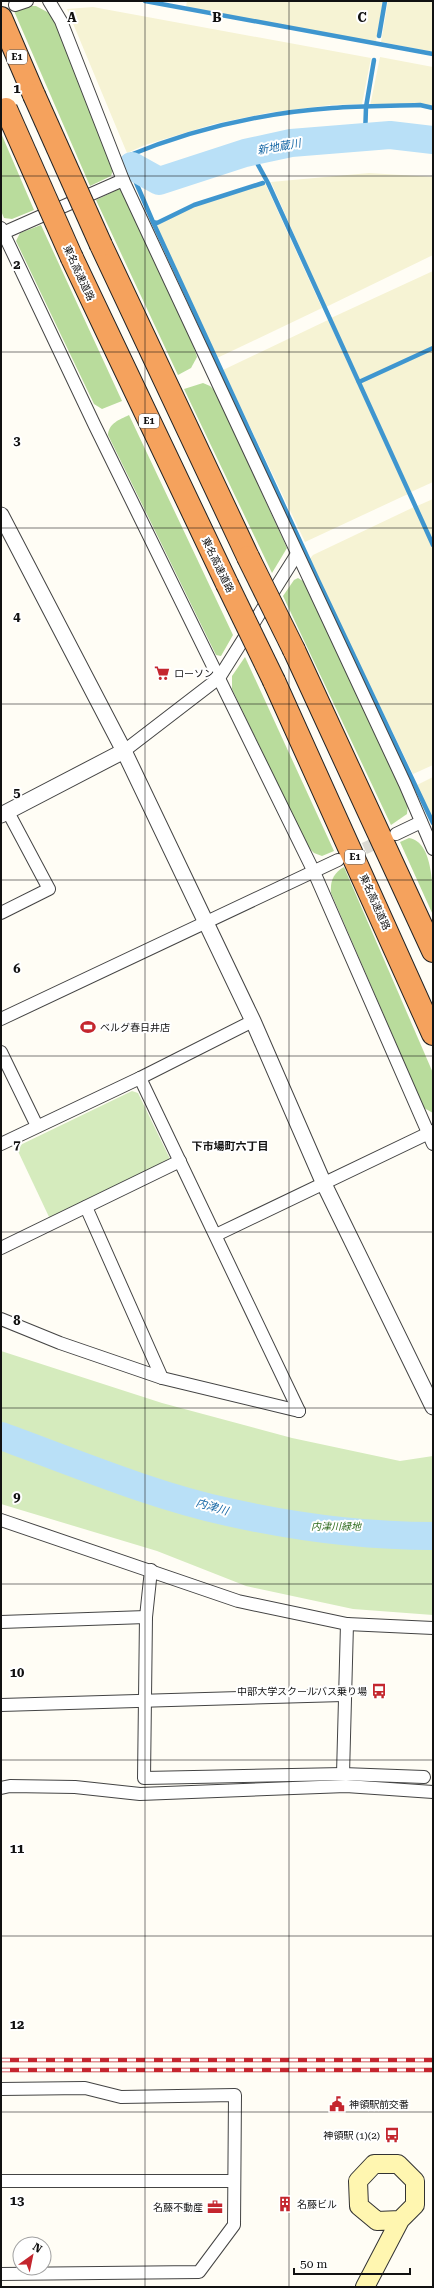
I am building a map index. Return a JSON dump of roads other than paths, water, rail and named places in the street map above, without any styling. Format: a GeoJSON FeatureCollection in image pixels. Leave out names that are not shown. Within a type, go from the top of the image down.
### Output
{"type":"FeatureCollection","features":[{"type":"Feature","properties":{"kind":"highway","name":"E1"},"geometry":{"type":"LineString","coordinates":[[8,12],[34,95],[101,245],[294,650],[433,951]]}},
{"type":"Feature","properties":{"kind":"highway","name":"東名高速道路"},"geometry":{"type":"LineString","coordinates":[[4,103],[72,258],[274,681],[433,1034]]}},
{"type":"Feature","properties":{"kind":"main road"},"geometry":{"type":"LineString","coordinates":[[365,2287],[400,2220]]}},
{"type":"Feature","properties":{"kind":"street"},"geometry":{"type":"LineString","coordinates":[[8,12],[27,1]]}},
{"type":"Feature","properties":{"kind":"street"},"geometry":{"type":"LineString","coordinates":[[49,1],[62,21],[124,180],[433,849]]}},
{"type":"Feature","properties":{"kind":"street"},"geometry":{"type":"LineString","coordinates":[[124,180],[2,230],[94,426],[314,872],[432,1135],[216,1234]]}},
{"type":"Feature","properties":{"kind":"street"},"geometry":{"type":"LineString","coordinates":[[1,516],[124,751],[253,1021],[324,1184],[433,1406]]}},
{"type":"Feature","properties":{"kind":"street"},"geometry":{"type":"LineString","coordinates":[[1,913],[49,889],[5,814],[124,751],[219,678],[297,554]]}},
{"type":"Feature","properties":{"kind":"street"},"geometry":{"type":"LineString","coordinates":[[396,834],[421,822]]}},
{"type":"Feature","properties":{"kind":"street"},"geometry":{"type":"LineString","coordinates":[[1,1019],[338,860]]}},
{"type":"Feature","properties":{"kind":"street"},"geometry":{"type":"LineString","coordinates":[[1,1144],[140,1078],[253,1021]]}},
{"type":"Feature","properties":{"kind":"street"},"geometry":{"type":"LineString","coordinates":[[1,1052],[37,1126]]}},
{"type":"Feature","properties":{"kind":"street"},"geometry":{"type":"LineString","coordinates":[[1,1319],[60,1343],[162,1378],[299,1411],[216,1234],[140,1078]]}},
{"type":"Feature","properties":{"kind":"street"},"geometry":{"type":"LineString","coordinates":[[1,1248],[180,1161]]}},
{"type":"Feature","properties":{"kind":"street"},"geometry":{"type":"LineString","coordinates":[[86,1207],[162,1378]]}},
{"type":"Feature","properties":{"kind":"street"},"geometry":{"type":"LineString","coordinates":[[1,1520],[238,1601],[347,1624],[433,1628]]}},
{"type":"Feature","properties":{"kind":"street"},"geometry":{"type":"LineString","coordinates":[[151,1570],[146,1617],[144,1778],[343,1774],[424,1777]]}},
{"type":"Feature","properties":{"kind":"street"},"geometry":{"type":"LineString","coordinates":[[1,1622],[146,1617]]}},
{"type":"Feature","properties":{"kind":"street"},"geometry":{"type":"LineString","coordinates":[[343,1774],[343,1694],[347,1624]]}},
{"type":"Feature","properties":{"kind":"street"},"geometry":{"type":"LineString","coordinates":[[1,1705],[343,1694]]}},
{"type":"Feature","properties":{"kind":"street"},"geometry":{"type":"LineString","coordinates":[[1,1788],[10,1786],[75,1787],[140,1794],[346,1786],[433,1792]]}},
{"type":"Feature","properties":{"kind":"street"},"geometry":{"type":"LineString","coordinates":[[1,2089],[85,2088],[121,2097],[235,2095],[233,2181],[234,2225],[199,2272],[1,2274]]}},
{"type":"Feature","properties":{"kind":"street"},"geometry":{"type":"LineString","coordinates":[[1,2181],[233,2181]]}},
{"type":"Feature","properties":{"kind":"waterway"},"geometry":{"type":"LineString","coordinates":[[145,1],[433,54]]}},
{"type":"Feature","properties":{"kind":"waterway"},"geometry":{"type":"LineString","coordinates":[[379,36],[385,1]]}},
{"type":"Feature","properties":{"kind":"waterway"},"geometry":{"type":"LineString","coordinates":[[365,137],[366,107],[374,60]]}},
{"type":"Feature","properties":{"kind":"waterway"},"geometry":{"type":"LineString","coordinates":[[263,183],[194,205],[157,223],[153,222],[125,157],[150,147],[200,131],[226,124],[279,114],[305,110],[354,107],[420,105],[433,108]]}},
{"type":"Feature","properties":{"kind":"waterway","name":"新地蔵川"},"geometry":{"type":"LineString","coordinates":[[132,166],[159,181],[245,153],[291,143],[390,135],[433,140]]}},
{"type":"Feature","properties":{"kind":"waterway"},"geometry":{"type":"LineString","coordinates":[[251,152],[268,183],[433,545]]}},
{"type":"Feature","properties":{"kind":"waterway"},"geometry":{"type":"LineString","coordinates":[[153,222],[317,578],[433,823]]}},
{"type":"Feature","properties":{"kind":"waterway"},"geometry":{"type":"LineString","coordinates":[[359,382],[433,348]]}},
{"type":"Feature","properties":{"kind":"waterway","name":"内津川"},"geometry":{"type":"LineString","coordinates":[[1,1436],[142,1488],[228,1512],[330,1530],[407,1536],[433,1536]]}},
{"type":"Feature","properties":{"kind":"tunnel"},"geometry":{"type":"LineString","coordinates":[[348,856],[385,839]]}},
{"type":"Feature","properties":{"kind":"railway"},"geometry":{"type":"LineString","coordinates":[[1,2060],[433,2060]]}},
{"type":"Feature","properties":{"kind":"railway"},"geometry":{"type":"LineString","coordinates":[[1,2070],[433,2070]]}},
{"type":"Feature","properties":{"kind":"place","name":"ローソン"},"geometry":{"type":"Point","coordinates":[162,673]}},
{"type":"Feature","properties":{"kind":"place","name":"ベルグ春日井店"},"geometry":{"type":"Point","coordinates":[88,1027]}},
{"type":"Feature","properties":{"kind":"place","name":"中部大学スクールバス乗り場"},"geometry":{"type":"Point","coordinates":[379,1691]}},
{"type":"Feature","properties":{"kind":"place","name":"神領駅前交番"},"geometry":{"type":"Point","coordinates":[337,2104]}},
{"type":"Feature","properties":{"kind":"place","name":"神領駅 (1)(2)"},"geometry":{"type":"Point","coordinates":[392,2135]}},
{"type":"Feature","properties":{"kind":"place","name":"名藤ビル"},"geometry":{"type":"Point","coordinates":[285,2204]}},
{"type":"Feature","properties":{"kind":"place","name":"名藤不動産"},"geometry":{"type":"Point","coordinates":[215,2207]}},
{"type":"Feature","properties":{"kind":"district","name":"下市場町六丁目"},"geometry":{"type":"Point","coordinates":[230,1146]}},
{"type":"Feature","properties":{"kind":"park label","name":"内津川緑地"},"geometry":{"type":"Point","coordinates":[336,1526]}}]}
